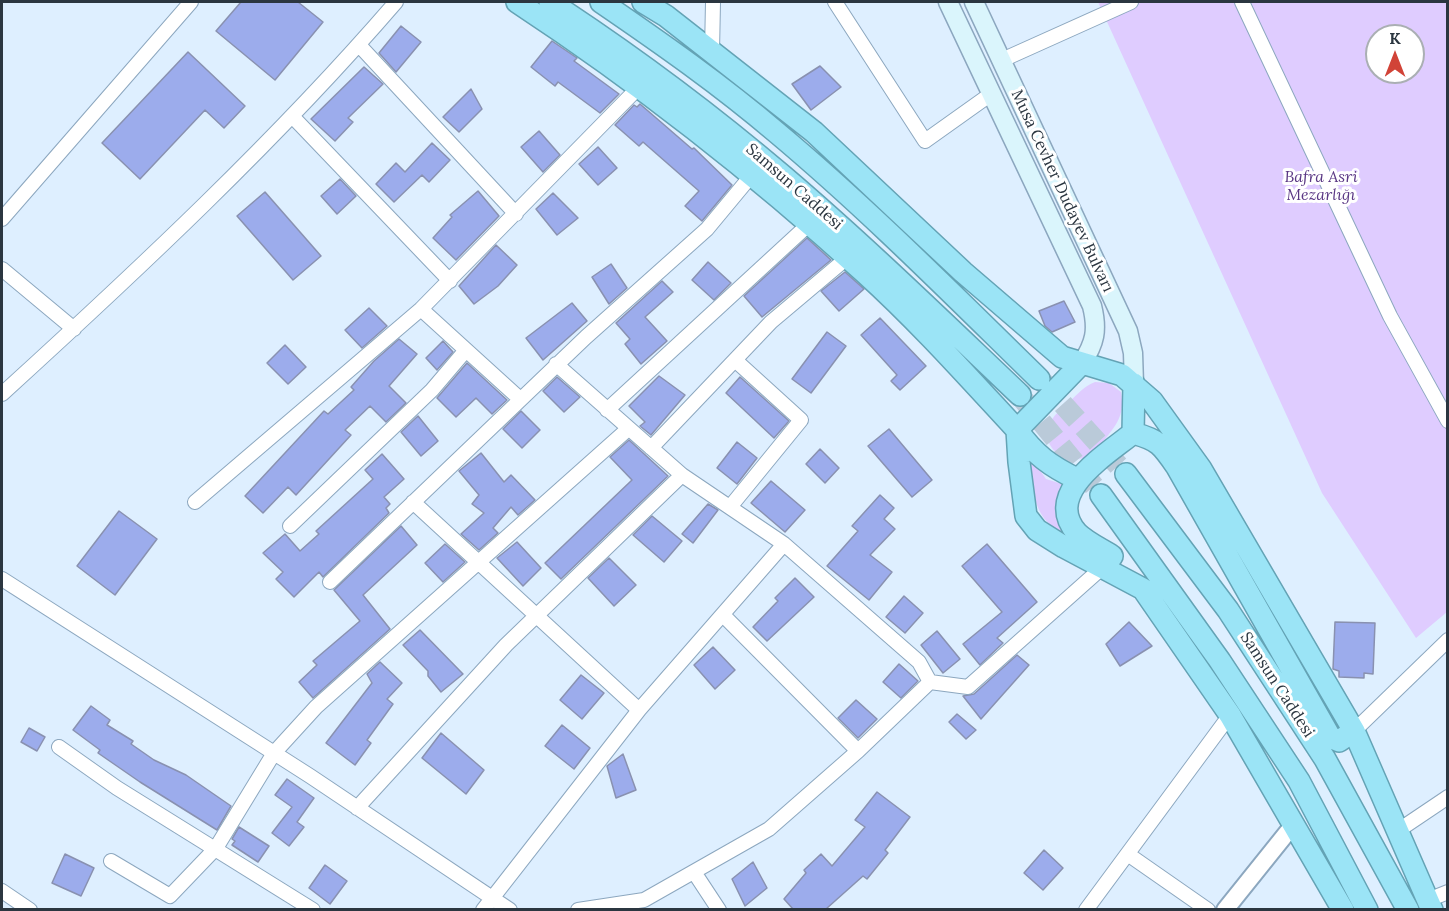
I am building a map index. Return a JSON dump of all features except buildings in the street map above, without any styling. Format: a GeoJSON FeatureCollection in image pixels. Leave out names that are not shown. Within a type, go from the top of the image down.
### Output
{"type":"FeatureCollection","features":[{"type":"Feature","properties":{"kind":"highway"},"geometry":{"type":"LineString","coordinates":[[517,2],[692,126],[751,176],[847,258],[952,360],[1017,430],[1033,453],[1058,470],[1077,479]]}},
{"type":"Feature","properties":{"kind":"highway","name":"Samsun Caddesi"},"geometry":{"type":"LineString","coordinates":[[550,2],[644,66],[783,175],[858,242],[1020,395]]}},
{"type":"Feature","properties":{"kind":"highway","name":"Samsun Caddesi"},"geometry":{"type":"LineString","coordinates":[[601,2],[691,64],[777,132],[864,211],[1039,378]]}},
{"type":"Feature","properties":{"kind":"highway"},"geometry":{"type":"LineString","coordinates":[[643,2],[712,52],[814,132],[963,272],[1062,357],[1122,375],[1152,401],[1201,470],[1354,731],[1396,832],[1436,900]]}},
{"type":"Feature","properties":{"kind":"highway"},"geometry":{"type":"LineString","coordinates":[[1082,363],[1017,430],[1026,516],[1037,530],[1143,589],[1230,716],[1343,909]]}},
{"type":"Feature","properties":{"kind":"highway"},"geometry":{"type":"LineString","coordinates":[[1133,434],[1134,384]]}},
{"type":"Feature","properties":{"kind":"highway"},"geometry":{"type":"LineString","coordinates":[[1104,566],[1112,556],[1078,535],[1067,513],[1069,496],[1077,479],[1133,434]]}},
{"type":"Feature","properties":{"kind":"highway"},"geometry":{"type":"LineString","coordinates":[[1133,434],[1162,444],[1177,466],[1330,736],[1339,741],[1354,731]]}},
{"type":"Feature","properties":{"kind":"highway","name":"Samsun Caddesi"},"geometry":{"type":"LineString","coordinates":[[1126,474],[1228,610],[1319,749],[1408,909]]}},
{"type":"Feature","properties":{"kind":"highway","name":"Samsun Caddesi"},"geometry":{"type":"LineString","coordinates":[[1101,495],[1220,661],[1299,781],[1367,909]]}},
{"type":"Feature","properties":{"kind":"main road","name":"Musa Cevher Dudayev Bulvarı"},"geometry":{"type":"LineString","coordinates":[[948,2],[1092,306],[1096,334],[1093,346],[1082,363]]}},
{"type":"Feature","properties":{"kind":"main road","name":"Musa Cevher Dudayev Bulvarı"},"geometry":{"type":"LineString","coordinates":[[974,2],[1128,331],[1133,353],[1134,384]]}},
{"type":"Feature","properties":{"kind":"street"},"geometry":{"type":"LineString","coordinates":[[2,219],[191,2]]}},
{"type":"Feature","properties":{"kind":"street"},"geometry":{"type":"LineString","coordinates":[[2,394],[74,329],[292,116],[396,2]]}},
{"type":"Feature","properties":{"kind":"street"},"geometry":{"type":"LineString","coordinates":[[712,52],[713,2]]}},
{"type":"Feature","properties":{"kind":"street"},"geometry":{"type":"LineString","coordinates":[[835,2],[926,141],[991,94]]}},
{"type":"Feature","properties":{"kind":"street"},"geometry":{"type":"LineString","coordinates":[[1002,60],[1131,2]]}},
{"type":"Feature","properties":{"kind":"street"},"geometry":{"type":"LineString","coordinates":[[1242,2],[1390,316],[1448,421]]}},
{"type":"Feature","properties":{"kind":"street"},"geometry":{"type":"LineString","coordinates":[[359,45],[516,214]]}},
{"type":"Feature","properties":{"kind":"street"},"geometry":{"type":"LineString","coordinates":[[195,502],[422,309],[639,87]]}},
{"type":"Feature","properties":{"kind":"street"},"geometry":{"type":"LineString","coordinates":[[292,116],[450,281]]}},
{"type":"Feature","properties":{"kind":"street"},"geometry":{"type":"LineString","coordinates":[[330,582],[556,364],[707,229],[751,176]]}},
{"type":"Feature","properties":{"kind":"street"},"geometry":{"type":"LineString","coordinates":[[607,410],[808,225]]}},
{"type":"Feature","properties":{"kind":"street"},"geometry":{"type":"LineString","coordinates":[[651,448],[771,322],[847,258]]}},
{"type":"Feature","properties":{"kind":"street"},"geometry":{"type":"LineString","coordinates":[[2,269],[74,329]]}},
{"type":"Feature","properties":{"kind":"street"},"geometry":{"type":"LineString","coordinates":[[422,309],[520,399]]}},
{"type":"Feature","properties":{"kind":"street"},"geometry":{"type":"LineString","coordinates":[[290,526],[432,390],[466,350]]}},
{"type":"Feature","properties":{"kind":"street"},"geometry":{"type":"LineString","coordinates":[[730,507],[801,420],[735,360]]}},
{"type":"Feature","properties":{"kind":"street"},"geometry":{"type":"LineString","coordinates":[[556,364],[682,475],[784,544],[919,662],[930,682]]}},
{"type":"Feature","properties":{"kind":"street"},"geometry":{"type":"LineString","coordinates":[[111,861],[170,896],[216,848],[274,753],[316,707],[628,429]]}},
{"type":"Feature","properties":{"kind":"street"},"geometry":{"type":"LineString","coordinates":[[357,808],[536,614],[682,475]]}},
{"type":"Feature","properties":{"kind":"street"},"geometry":{"type":"LineString","coordinates":[[413,502],[639,710]]}},
{"type":"Feature","properties":{"kind":"street"},"geometry":{"type":"LineString","coordinates":[[483,909],[639,710],[784,544]]}},
{"type":"Feature","properties":{"kind":"street"},"geometry":{"type":"LineString","coordinates":[[930,682],[968,687],[1104,566]]}},
{"type":"Feature","properties":{"kind":"street"},"geometry":{"type":"LineString","coordinates":[[2,579],[274,753],[510,909]]}},
{"type":"Feature","properties":{"kind":"street"},"geometry":{"type":"LineString","coordinates":[[723,615],[858,751]]}},
{"type":"Feature","properties":{"kind":"street"},"geometry":{"type":"LineString","coordinates":[[1354,731],[1448,640]]}},
{"type":"Feature","properties":{"kind":"street"},"geometry":{"type":"LineString","coordinates":[[578,909],[644,900],[768,829],[858,751],[930,682]]}},
{"type":"Feature","properties":{"kind":"street"},"geometry":{"type":"LineString","coordinates":[[1086,909],[1129,855],[1230,716]]}},
{"type":"Feature","properties":{"kind":"street"},"geometry":{"type":"LineString","coordinates":[[59,747],[117,788],[313,909]]}},
{"type":"Feature","properties":{"kind":"street"},"geometry":{"type":"LineString","coordinates":[[1396,832],[1448,797]]}},
{"type":"Feature","properties":{"kind":"street"},"geometry":{"type":"LineString","coordinates":[[1225,909],[1294,824]]}},
{"type":"Feature","properties":{"kind":"street"},"geometry":{"type":"LineString","coordinates":[[1129,855],[1208,909]]}},
{"type":"Feature","properties":{"kind":"street"},"geometry":{"type":"LineString","coordinates":[[694,872],[719,909]]}},
{"type":"Feature","properties":{"kind":"street"},"geometry":{"type":"LineString","coordinates":[[2,891],[30,909]]}},
{"type":"Feature","properties":{"kind":"green space","name":"Bafra Asri Mezarlığı"},"geometry":{"type":"Polygon","coordinates":[[[1098,2],[1447,2],[1447,612],[1416,638],[1322,493],[1098,2]]]}},
{"type":"Feature","properties":{"kind":"green space"},"geometry":{"type":"Polygon","coordinates":[[[1095,382],[1109,383],[1121,392],[1120,417],[1092,455],[1071,459],[1055,452],[1050,445],[1048,428],[1059,412],[1084,388],[1095,382]]]}},
{"type":"Feature","properties":{"kind":"green space"},"geometry":{"type":"Polygon","coordinates":[[[1030,456],[1046,479],[1065,485],[1079,545],[1058,531],[1040,512],[1033,492],[1029,467],[1030,456]]]}},
{"type":"Feature","properties":{"kind":"tunnel"},"geometry":{"type":"LineString","coordinates":[[1042,381],[1126,474]]}},
{"type":"Feature","properties":{"kind":"tunnel"},"geometry":{"type":"LineString","coordinates":[[1022,398],[1101,495]]}}]}
